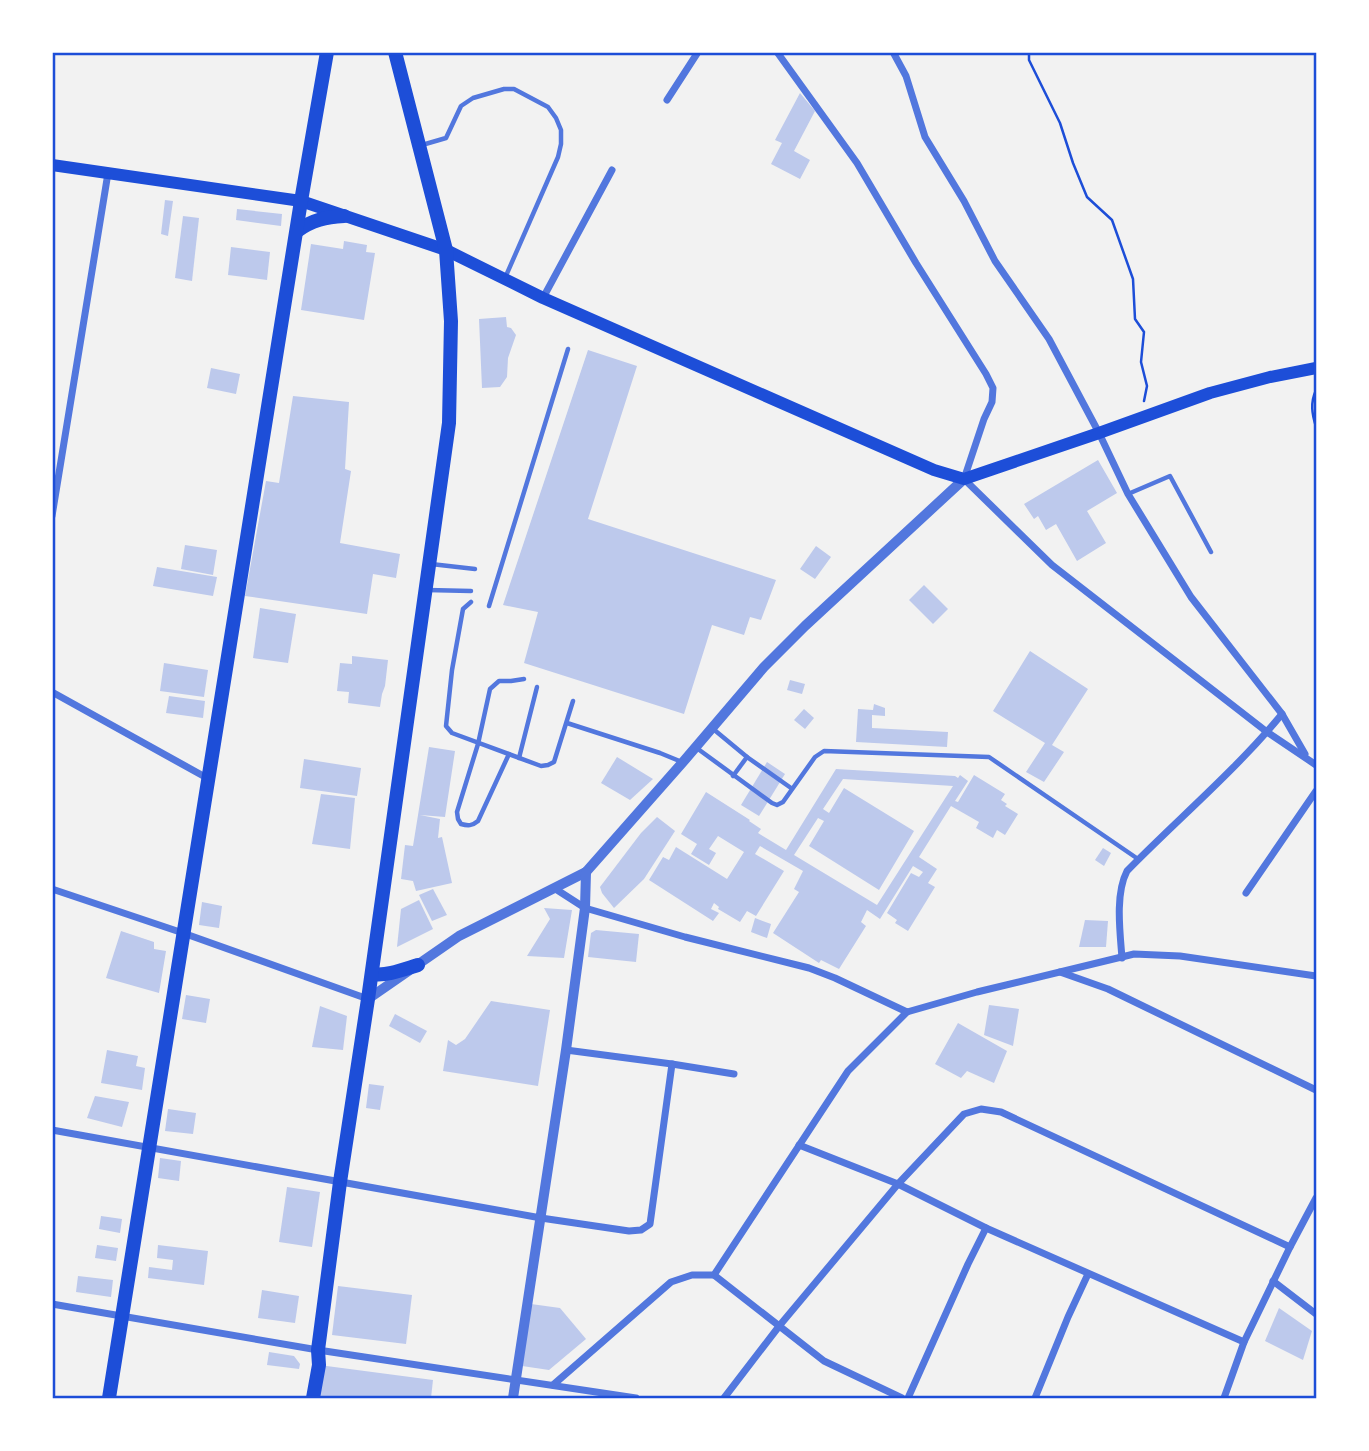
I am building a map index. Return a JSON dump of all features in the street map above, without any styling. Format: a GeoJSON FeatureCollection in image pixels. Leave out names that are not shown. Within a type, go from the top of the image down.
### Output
{"type":"FeatureCollection","features":[{"type":"Feature","properties":{"kind":"main road"},"geometry":{"type":"LineString","coordinates":[[109,1398],[327,52]]}},
{"type":"Feature","properties":{"kind":"main road"},"geometry":{"type":"LineString","coordinates":[[313,1398],[340,1182],[431,564],[449,423],[451,321],[446,250],[396,52]]}},
{"type":"Feature","properties":{"kind":"main road"},"geometry":{"type":"LineString","coordinates":[[52,165],[301,201],[446,250],[543,298],[923,465],[964,479],[1210,393],[1317,368]]}},
{"type":"Feature","properties":{"kind":"main road"},"geometry":{"type":"LineString","coordinates":[[297,230],[318,219],[344,216]]}},
{"type":"Feature","properties":{"kind":"main road"},"geometry":{"type":"LineString","coordinates":[[372,974],[393,974],[418,965]]}},
{"type":"Feature","properties":{"kind":"street"},"geometry":{"type":"LineString","coordinates":[[667,100],[698,52]]}},
{"type":"Feature","properties":{"kind":"street"},"geometry":{"type":"LineString","coordinates":[[52,889],[368,999],[459,936],[586,872],[764,667],[964,479],[992,402],[993,388],[858,163],[777,52]]}},
{"type":"Feature","properties":{"kind":"street"},"geometry":{"type":"LineString","coordinates":[[893,52],[906,76],[925,137],[964,201],[995,261],[1049,339],[1128,494],[1191,597],[1282,714],[1307,758]]}},
{"type":"Feature","properties":{"kind":"street"},"geometry":{"type":"LineString","coordinates":[[543,298],[612,170]]}},
{"type":"Feature","properties":{"kind":"street"},"geometry":{"type":"LineString","coordinates":[[52,516],[108,173]]}},
{"type":"Feature","properties":{"kind":"street"},"geometry":{"type":"LineString","coordinates":[[964,479],[1052,565],[1267,732],[1317,765]]}},
{"type":"Feature","properties":{"kind":"street"},"geometry":{"type":"LineString","coordinates":[[52,692],[208,779]]}},
{"type":"Feature","properties":{"kind":"street"},"geometry":{"type":"LineString","coordinates":[[1122,958],[1122,887],[1128,871],[1208,794],[1282,714]]}},
{"type":"Feature","properties":{"kind":"street"},"geometry":{"type":"LineString","coordinates":[[1245,893],[1317,791]]}},
{"type":"Feature","properties":{"kind":"street"},"geometry":{"type":"LineString","coordinates":[[513,1398],[566,1051],[586,872]]}},
{"type":"Feature","properties":{"kind":"street"},"geometry":{"type":"LineString","coordinates":[[553,888],[584,908],[808,968],[907,1012]]}},
{"type":"Feature","properties":{"kind":"street"},"geometry":{"type":"LineString","coordinates":[[714,1275],[848,1071],[907,1012],[1134,954],[1180,956],[1317,976]]}},
{"type":"Feature","properties":{"kind":"street"},"geometry":{"type":"LineString","coordinates":[[1058,972],[1108,989],[1317,1090]]}},
{"type":"Feature","properties":{"kind":"street"},"geometry":{"type":"LineString","coordinates":[[566,1051],[734,1074]]}},
{"type":"Feature","properties":{"kind":"street"},"geometry":{"type":"LineString","coordinates":[[52,1130],[541,1217],[629,1231],[641,1230],[650,1224],[672,1064]]}},
{"type":"Feature","properties":{"kind":"street"},"geometry":{"type":"LineString","coordinates":[[724,1398],[780,1325],[898,1184],[964,1114],[981,1110],[1001,1112],[1290,1247]]}},
{"type":"Feature","properties":{"kind":"street"},"geometry":{"type":"LineString","coordinates":[[799,1145],[898,1184],[986,1228],[1244,1342]]}},
{"type":"Feature","properties":{"kind":"street"},"geometry":{"type":"LineString","coordinates":[[1224,1398],[1244,1342],[1317,1198]]}},
{"type":"Feature","properties":{"kind":"street"},"geometry":{"type":"LineString","coordinates":[[908,1398],[986,1228]]}},
{"type":"Feature","properties":{"kind":"street"},"geometry":{"type":"LineString","coordinates":[[1035,1398],[1088,1274]]}},
{"type":"Feature","properties":{"kind":"street"},"geometry":{"type":"LineString","coordinates":[[553,1385],[671,1282],[692,1275],[714,1275],[824,1361],[902,1398]]}},
{"type":"Feature","properties":{"kind":"street"},"geometry":{"type":"LineString","coordinates":[[1273,1281],[1317,1314]]}},
{"type":"Feature","properties":{"kind":"street"},"geometry":{"type":"LineString","coordinates":[[52,1304],[318,1350],[636,1398]]}},
{"type":"Feature","properties":{"kind":"lane"},"geometry":{"type":"LineString","coordinates":[[420,146],[446,138],[461,106],[473,98],[504,89],[514,89],[548,107],[556,118],[561,130],[558,157],[504,279]]}},
{"type":"Feature","properties":{"kind":"lane"},"geometry":{"type":"LineString","coordinates":[[489,606],[568,349]]}},
{"type":"Feature","properties":{"kind":"lane"},"geometry":{"type":"LineString","coordinates":[[1128,494],[1170,475],[1211,552]]}},
{"type":"Feature","properties":{"kind":"lane"},"geometry":{"type":"LineString","coordinates":[[431,564],[475,569]]}},
{"type":"Feature","properties":{"kind":"lane"},"geometry":{"type":"LineString","coordinates":[[427,590],[471,591]]}},
{"type":"Feature","properties":{"kind":"lane"},"geometry":{"type":"LineString","coordinates":[[471,602],[463,609],[450,681],[446,726],[452,733],[541,766],[548,765],[554,762],[573,701]]}},
{"type":"Feature","properties":{"kind":"lane"},"geometry":{"type":"LineString","coordinates":[[509,754],[478,821],[474,825],[461,824],[457,811],[478,744],[491,689],[499,681],[524,679]]}},
{"type":"Feature","properties":{"kind":"lane"},"geometry":{"type":"LineString","coordinates":[[519,758],[537,687]]}},
{"type":"Feature","properties":{"kind":"lane"},"geometry":{"type":"LineString","coordinates":[[567,723],[683,762]]}},
{"type":"Feature","properties":{"kind":"lane"},"geometry":{"type":"LineString","coordinates":[[712,728],[791,788]]}},
{"type":"Feature","properties":{"kind":"lane"},"geometry":{"type":"LineString","coordinates":[[696,748],[777,805],[783,802],[815,757],[824,751],[989,757],[1139,859]]}},
{"type":"Feature","properties":{"kind":"lane"},"geometry":{"type":"LineString","coordinates":[[733,776],[747,757]]}},
{"type":"Feature","properties":{"kind":"path"},"geometry":{"type":"LineString","coordinates":[[1029,52],[1029,60],[1060,123],[1087,197],[1112,220],[1133,279],[1135,319],[1144,332],[1141,362],[1147,386],[1144,401]]}},
{"type":"Feature","properties":{"kind":"path"},"geometry":{"type":"LineString","coordinates":[[1317,390],[1312,399],[1312,414],[1317,427]]}},
{"type":"Feature","properties":{"kind":"building"},"geometry":{"type":"Polygon","coordinates":[[[800,93],[815,111],[794,151],[810,160],[800,179],[771,164],[782,143],[775,140],[800,93]]]}},
{"type":"Feature","properties":{"kind":"building"},"geometry":{"type":"Polygon","coordinates":[[[165,200],[173,201],[168,236],[161,234],[165,200]]]}},
{"type":"Feature","properties":{"kind":"building"},"geometry":{"type":"Polygon","coordinates":[[[237,209],[282,214],[281,226],[236,220],[237,209]]]}},
{"type":"Feature","properties":{"kind":"building"},"geometry":{"type":"Polygon","coordinates":[[[183,216],[199,218],[192,281],[175,278],[183,216]]]}},
{"type":"Feature","properties":{"kind":"building"},"geometry":{"type":"Polygon","coordinates":[[[344,241],[367,245],[366,252],[375,253],[364,320],[301,310],[311,244],[343,249],[344,241]]]}},
{"type":"Feature","properties":{"kind":"building"},"geometry":{"type":"Polygon","coordinates":[[[231,247],[270,252],[267,280],[228,275],[231,247]]]}},
{"type":"Feature","properties":{"kind":"building"},"geometry":{"type":"Polygon","coordinates":[[[506,317],[507,327],[516,335],[508,358],[507,377],[500,387],[482,388],[479,319],[506,317]]]}},
{"type":"Feature","properties":{"kind":"building"},"geometry":{"type":"Polygon","coordinates":[[[588,350],[637,366],[588,519],[776,580],[761,620],[750,617],[744,635],[712,625],[684,714],[524,663],[538,612],[503,605],[588,350]]]}},
{"type":"Feature","properties":{"kind":"building"},"geometry":{"type":"Polygon","coordinates":[[[211,368],[240,374],[236,394],[207,388],[211,368]]]}},
{"type":"Feature","properties":{"kind":"building"},"geometry":{"type":"Polygon","coordinates":[[[293,396],[349,402],[345,469],[351,471],[340,543],[400,554],[396,578],[373,574],[367,614],[245,596],[266,481],[279,483],[293,396]]]}},
{"type":"Feature","properties":{"kind":"building"},"geometry":{"type":"Polygon","coordinates":[[[1098,460],[1117,493],[1087,511],[1106,543],[1077,561],[1056,524],[1046,530],[1038,516],[1034,519],[1024,504],[1098,460]]]}},
{"type":"Feature","properties":{"kind":"building"},"geometry":{"type":"Polygon","coordinates":[[[185,545],[217,550],[213,575],[181,569],[185,545]]]}},
{"type":"Feature","properties":{"kind":"building"},"geometry":{"type":"Polygon","coordinates":[[[816,546],[831,557],[815,579],[800,569],[816,546]]]}},
{"type":"Feature","properties":{"kind":"building"},"geometry":{"type":"Polygon","coordinates":[[[157,567],[217,577],[213,596],[153,586],[157,567]]]}},
{"type":"Feature","properties":{"kind":"building"},"geometry":{"type":"Polygon","coordinates":[[[924,585],[948,609],[933,624],[909,600],[924,585]]]}},
{"type":"Feature","properties":{"kind":"building"},"geometry":{"type":"Polygon","coordinates":[[[260,608],[296,614],[288,663],[253,658],[260,608]]]}},
{"type":"Feature","properties":{"kind":"building"},"geometry":{"type":"Polygon","coordinates":[[[1030,651],[1088,689],[1052,745],[1064,752],[1044,782],[1026,772],[1045,743],[993,711],[1030,651]]]}},
{"type":"Feature","properties":{"kind":"building"},"geometry":{"type":"Polygon","coordinates":[[[352,656],[388,660],[380,707],[348,703],[349,692],[337,691],[340,663],[352,664],[352,656]]]}},
{"type":"Feature","properties":{"kind":"building"},"geometry":{"type":"Polygon","coordinates":[[[164,663],[208,670],[204,697],[160,691],[164,663]]]}},
{"type":"Feature","properties":{"kind":"building"},"geometry":{"type":"Polygon","coordinates":[[[790,680],[805,684],[802,694],[787,690],[790,680]]]}},
{"type":"Feature","properties":{"kind":"building"},"geometry":{"type":"Polygon","coordinates":[[[169,696],[205,701],[203,718],[166,713],[169,696]]]}},
{"type":"Feature","properties":{"kind":"building"},"geometry":{"type":"Polygon","coordinates":[[[874,704],[885,708],[885,716],[872,715],[872,728],[948,732],[947,747],[856,742],[858,709],[873,710],[874,704]]]}},
{"type":"Feature","properties":{"kind":"building"},"geometry":{"type":"Polygon","coordinates":[[[804,709],[814,718],[805,729],[794,720],[804,709]]]}},
{"type":"Feature","properties":{"kind":"building"},"geometry":{"type":"Polygon","coordinates":[[[429,747],[455,751],[445,817],[420,815],[440,819],[438,838],[442,837],[452,883],[416,891],[413,881],[401,879],[405,845],[413,846],[429,747]]]}},
{"type":"Feature","properties":{"kind":"building"},"geometry":{"type":"Polygon","coordinates":[[[617,757],[653,779],[630,800],[601,783],[617,757]]]}},
{"type":"Feature","properties":{"kind":"building"},"geometry":{"type":"Polygon","coordinates":[[[304,759],[361,768],[357,796],[300,788],[304,759]]]}},
{"type":"Feature","properties":{"kind":"building"},"geometry":{"type":"Polygon","coordinates":[[[767,762],[785,774],[759,816],[741,805],[767,762]]]}},
{"type":"Feature","properties":{"kind":"building"},"geometry":{"type":"Polygon","coordinates":[[[836,769],[958,778],[960,775],[968,781],[955,801],[958,802],[974,775],[1005,794],[1001,800],[1018,814],[1005,835],[997,830],[993,838],[976,828],[979,822],[951,806],[919,857],[937,869],[928,883],[935,887],[908,931],[895,923],[897,920],[887,913],[911,873],[919,877],[923,872],[913,866],[880,919],[867,910],[861,922],[866,926],[839,969],[821,960],[819,963],[773,933],[799,892],[794,889],[803,871],[760,846],[755,854],[784,871],[756,916],[747,911],[740,922],[718,909],[714,903],[711,909],[719,913],[713,921],[649,880],[663,857],[669,860],[676,847],[727,879],[744,852],[718,836],[709,849],[716,853],[709,865],[691,854],[697,844],[681,834],[706,792],[750,820],[761,829],[758,833],[786,850],[836,769]],[[843,779],[823,809],[829,813],[844,788],[914,831],[879,890],[809,846],[824,821],[818,818],[794,855],[877,905],[953,786],[843,779]]]}},
{"type":"Feature","properties":{"kind":"building"},"geometry":{"type":"Polygon","coordinates":[[[321,794],[355,798],[350,849],[312,844],[321,794]]]}},
{"type":"Feature","properties":{"kind":"building"},"geometry":{"type":"Polygon","coordinates":[[[657,817],[675,831],[644,879],[614,908],[600,887],[641,833],[657,817]]]}},
{"type":"Feature","properties":{"kind":"building"},"geometry":{"type":"Polygon","coordinates":[[[1103,848],[1111,853],[1104,866],[1095,860],[1103,848]]]}},
{"type":"Feature","properties":{"kind":"building"},"geometry":{"type":"Polygon","coordinates":[[[433,889],[447,915],[432,921],[419,895],[433,889]]]}},
{"type":"Feature","properties":{"kind":"building"},"geometry":{"type":"Polygon","coordinates":[[[419,900],[433,929],[397,947],[401,909],[419,900]]]}},
{"type":"Feature","properties":{"kind":"building"},"geometry":{"type":"Polygon","coordinates":[[[202,902],[222,906],[219,928],[199,925],[202,902]]]}},
{"type":"Feature","properties":{"kind":"building"},"geometry":{"type":"Polygon","coordinates":[[[544,908],[572,910],[564,958],[527,956],[550,919],[544,908]]]}},
{"type":"Feature","properties":{"kind":"building"},"geometry":{"type":"Polygon","coordinates":[[[755,918],[771,924],[767,938],[751,932],[755,918]]]}},
{"type":"Feature","properties":{"kind":"building"},"geometry":{"type":"Polygon","coordinates":[[[1085,920],[1108,921],[1106,947],[1079,947],[1085,920]]]}},
{"type":"Feature","properties":{"kind":"building"},"geometry":{"type":"Polygon","coordinates":[[[596,930],[639,934],[636,962],[588,957],[591,933],[596,930]]]}},
{"type":"Feature","properties":{"kind":"building"},"geometry":{"type":"Polygon","coordinates":[[[121,931],[154,942],[154,949],[166,951],[159,993],[106,978],[121,931]]]}},
{"type":"Feature","properties":{"kind":"building"},"geometry":{"type":"Polygon","coordinates":[[[186,995],[210,999],[206,1023],[182,1019],[186,995]]]}},
{"type":"Feature","properties":{"kind":"building"},"geometry":{"type":"Polygon","coordinates":[[[491,1001],[550,1010],[538,1086],[443,1071],[448,1040],[456,1045],[465,1039],[491,1001]]]}},
{"type":"Feature","properties":{"kind":"building"},"geometry":{"type":"Polygon","coordinates":[[[989,1005],[1019,1009],[1013,1046],[984,1035],[989,1005]]]}},
{"type":"Feature","properties":{"kind":"building"},"geometry":{"type":"Polygon","coordinates":[[[320,1006],[347,1016],[343,1050],[312,1047],[320,1006]]]}},
{"type":"Feature","properties":{"kind":"building"},"geometry":{"type":"Polygon","coordinates":[[[395,1014],[427,1031],[420,1043],[389,1026],[395,1014]]]}},
{"type":"Feature","properties":{"kind":"building"},"geometry":{"type":"Polygon","coordinates":[[[958,1023],[1007,1051],[994,1083],[967,1071],[961,1078],[935,1064],[958,1023]]]}},
{"type":"Feature","properties":{"kind":"building"},"geometry":{"type":"Polygon","coordinates":[[[107,1050],[138,1056],[136,1066],[145,1068],[142,1090],[101,1083],[107,1050]]]}},
{"type":"Feature","properties":{"kind":"building"},"geometry":{"type":"Polygon","coordinates":[[[369,1084],[384,1086],[380,1110],[366,1108],[369,1084]]]}},
{"type":"Feature","properties":{"kind":"building"},"geometry":{"type":"Polygon","coordinates":[[[95,1096],[129,1102],[122,1127],[87,1118],[95,1096]]]}},
{"type":"Feature","properties":{"kind":"building"},"geometry":{"type":"Polygon","coordinates":[[[168,1109],[196,1113],[193,1134],[165,1131],[168,1109]]]}},
{"type":"Feature","properties":{"kind":"building"},"geometry":{"type":"Polygon","coordinates":[[[160,1158],[181,1161],[179,1181],[158,1178],[160,1158]]]}},
{"type":"Feature","properties":{"kind":"building"},"geometry":{"type":"Polygon","coordinates":[[[287,1187],[320,1192],[312,1247],[279,1242],[287,1187]]]}},
{"type":"Feature","properties":{"kind":"building"},"geometry":{"type":"Polygon","coordinates":[[[101,1216],[122,1219],[120,1233],[99,1229],[101,1216]]]}},
{"type":"Feature","properties":{"kind":"building"},"geometry":{"type":"Polygon","coordinates":[[[97,1245],[118,1248],[116,1261],[95,1258],[97,1245]]]}},
{"type":"Feature","properties":{"kind":"building"},"geometry":{"type":"Polygon","coordinates":[[[158,1245],[208,1251],[204,1285],[148,1278],[149,1267],[172,1270],[173,1260],[157,1258],[158,1245]]]}},
{"type":"Feature","properties":{"kind":"building"},"geometry":{"type":"Polygon","coordinates":[[[78,1276],[113,1280],[111,1297],[76,1292],[78,1276]]]}},
{"type":"Feature","properties":{"kind":"building"},"geometry":{"type":"Polygon","coordinates":[[[338,1286],[412,1295],[406,1344],[332,1335],[338,1286]]]}},
{"type":"Feature","properties":{"kind":"building"},"geometry":{"type":"Polygon","coordinates":[[[262,1290],[299,1296],[295,1323],[258,1318],[262,1290]]]}},
{"type":"Feature","properties":{"kind":"building"},"geometry":{"type":"Polygon","coordinates":[[[531,1304],[560,1308],[586,1339],[549,1370],[522,1366],[531,1304]]]}},
{"type":"Feature","properties":{"kind":"building"},"geometry":{"type":"Polygon","coordinates":[[[1279,1308],[1312,1331],[1303,1360],[1265,1341],[1279,1308]]]}},
{"type":"Feature","properties":{"kind":"building"},"geometry":{"type":"Polygon","coordinates":[[[269,1352],[294,1356],[300,1364],[299,1369],[267,1365],[269,1352]]]}},
{"type":"Feature","properties":{"kind":"building"},"geometry":{"type":"Polygon","coordinates":[[[319,1365],[433,1380],[431,1398],[315,1398],[319,1365]]]}}]}
